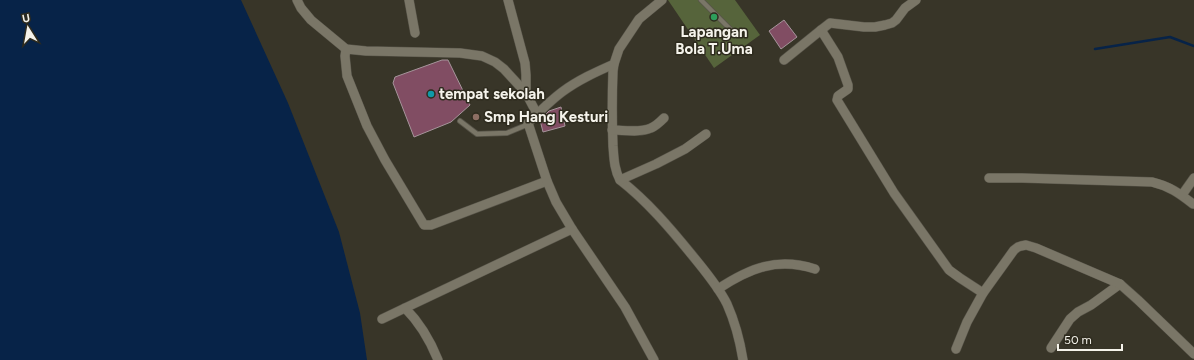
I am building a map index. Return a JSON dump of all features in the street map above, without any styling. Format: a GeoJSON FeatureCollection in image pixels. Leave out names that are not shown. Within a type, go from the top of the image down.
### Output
{"type":"FeatureCollection","features":[{"type":"Feature","properties":{"kind":"street"},"geometry":{"type":"LineString","coordinates":[[297,0],[301,8],[311,20],[346,49],[366,52],[460,53],[482,56],[495,62],[504,69],[526,93],[537,114]]}},
{"type":"Feature","properties":{"kind":"street"},"geometry":{"type":"LineString","coordinates":[[409,0],[415,33]]}},
{"type":"Feature","properties":{"kind":"street"},"geometry":{"type":"LineString","coordinates":[[508,0],[525,63],[526,93]]}},
{"type":"Feature","properties":{"kind":"street"},"geometry":{"type":"LineString","coordinates":[[662,0],[639,19],[619,49],[614,64],[612,130],[615,165],[620,180],[661,218],[705,270],[727,305],[736,326],[743,360]]}},
{"type":"Feature","properties":{"kind":"street"},"geometry":{"type":"LineString","coordinates":[[784,60],[830,23],[864,27],[885,26],[896,20],[905,8],[916,0]]}},
{"type":"Feature","properties":{"kind":"street"},"geometry":{"type":"LineString","coordinates":[[821,30],[838,57],[848,85],[848,89],[838,96],[837,100],[863,144],[894,193],[949,270],[983,293]]}},
{"type":"Feature","properties":{"kind":"street"},"geometry":{"type":"LineString","coordinates":[[346,49],[345,56],[347,76],[367,126],[385,160],[424,225],[431,225],[547,181]]}},
{"type":"Feature","properties":{"kind":"street"},"geometry":{"type":"LineString","coordinates":[[614,64],[581,80],[562,92],[528,123],[547,181],[556,202],[572,229],[625,307],[654,360]]}},
{"type":"Feature","properties":{"kind":"street"},"geometry":{"type":"LineString","coordinates":[[612,130],[648,129],[655,126],[664,118]]}},
{"type":"Feature","properties":{"kind":"street"},"geometry":{"type":"LineString","coordinates":[[620,180],[685,149],[706,134]]}},
{"type":"Feature","properties":{"kind":"street"},"geometry":{"type":"LineString","coordinates":[[989,178],[1152,182],[1162,184],[1173,189],[1193,204]]}},
{"type":"Feature","properties":{"kind":"street"},"geometry":{"type":"LineString","coordinates":[[1182,195],[1194,178]]}},
{"type":"Feature","properties":{"kind":"street"},"geometry":{"type":"LineString","coordinates":[[382,319],[572,229]]}},
{"type":"Feature","properties":{"kind":"street"},"geometry":{"type":"LineString","coordinates":[[956,349],[967,322],[983,293],[1014,250],[1026,245],[1120,284],[1194,354]]}},
{"type":"Feature","properties":{"kind":"street"},"geometry":{"type":"LineString","coordinates":[[718,290],[751,270],[771,265],[792,263],[816,269]]}},
{"type":"Feature","properties":{"kind":"street"},"geometry":{"type":"LineString","coordinates":[[1051,348],[1070,319],[1120,284]]}},
{"type":"Feature","properties":{"kind":"street"},"geometry":{"type":"LineString","coordinates":[[405,308],[423,330],[438,360]]}},
{"type":"Feature","properties":{"kind":"lane"},"geometry":{"type":"LineString","coordinates":[[701,0],[731,30]]}},
{"type":"Feature","properties":{"kind":"lane"},"geometry":{"type":"LineString","coordinates":[[460,121],[477,134],[507,133],[528,123]]}},
{"type":"Feature","properties":{"kind":"green space","name":"Lapangan Bola T.Uma"},"geometry":{"type":"Polygon","coordinates":[[[668,0],[735,0],[760,35],[714,68],[668,0]]]}},
{"type":"Feature","properties":{"kind":"water"},"geometry":{"type":"Polygon","coordinates":[[[0,0],[241,0],[288,103],[339,232],[360,313],[367,360],[0,360],[0,0]]]}},
{"type":"Feature","properties":{"kind":"building"},"geometry":{"type":"Polygon","coordinates":[[[784,20],[797,37],[781,49],[769,31],[784,20]]]}},
{"type":"Feature","properties":{"kind":"building","name":"tempat sekolah"},"geometry":{"type":"Polygon","coordinates":[[[442,60],[448,60],[470,105],[451,122],[414,137],[393,83],[395,77],[442,60]]]}},
{"type":"Feature","properties":{"kind":"building"},"geometry":{"type":"Polygon","coordinates":[[[561,107],[565,126],[543,132],[540,120],[549,111],[561,107]]]}},
{"type":"Feature","properties":{"kind":"waterway"},"geometry":{"type":"LineString","coordinates":[[1095,49],[1170,37],[1194,46]]}},
{"type":"Feature","properties":{"kind":"place","name":"Lapangan Bola T.Uma"},"geometry":{"type":"Point","coordinates":[714,17]}},
{"type":"Feature","properties":{"kind":"place","name":"tempat sekolah"},"geometry":{"type":"Point","coordinates":[431,94]}},
{"type":"Feature","properties":{"kind":"place","name":"Smp Hang Kesturi"},"geometry":{"type":"Point","coordinates":[476,117]}}]}
